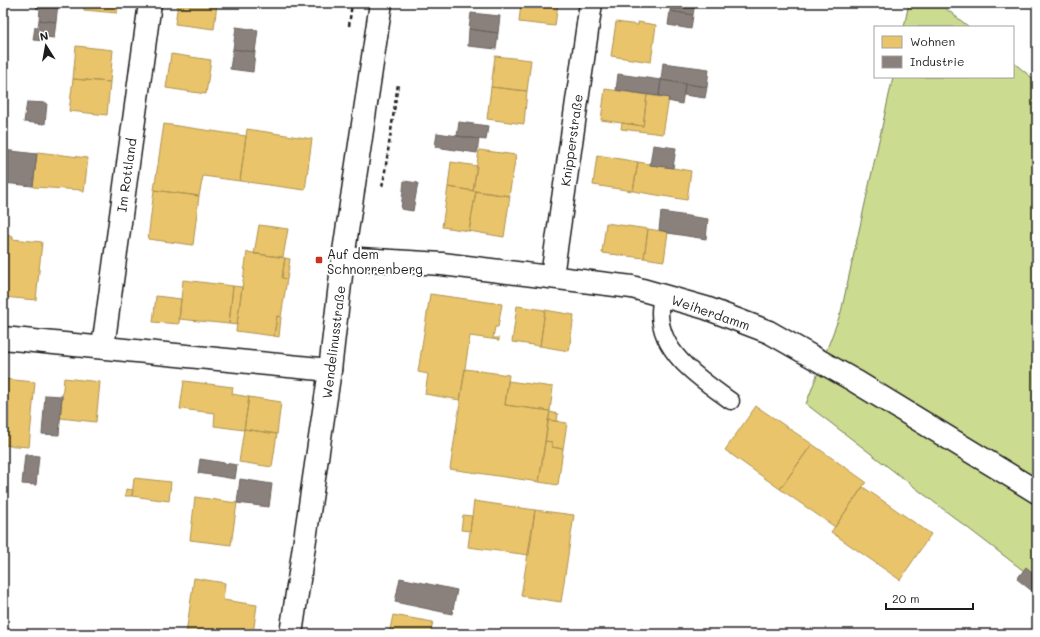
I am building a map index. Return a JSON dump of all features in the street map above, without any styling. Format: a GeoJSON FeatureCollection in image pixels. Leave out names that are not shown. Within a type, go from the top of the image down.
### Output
{"type":"FeatureCollection","features":[{"type":"Feature","properties":{"kind":"street","name":"Im Rottland"},"geometry":{"type":"LineString","coordinates":[[103,347],[150,3]]}},
{"type":"Feature","properties":{"kind":"street","name":"Wendelinusstraße"},"geometry":{"type":"LineString","coordinates":[[291,634],[330,370],[343,258],[381,3]]}},
{"type":"Feature","properties":{"kind":"street","name":"Knipperstraße"},"geometry":{"type":"LineString","coordinates":[[552,276],[591,3]]}},
{"type":"Feature","properties":{"kind":"street","name":"Weiherdamm"},"geometry":{"type":"LineString","coordinates":[[343,258],[442,264],[632,286],[706,308],[769,332],[1037,492]]}},
{"type":"Feature","properties":{"kind":"street"},"geometry":{"type":"LineString","coordinates":[[3,338],[330,370]]}},
{"type":"Feature","properties":{"kind":"lane"},"geometry":{"type":"LineString","coordinates":[[662,295],[660,314],[664,334],[675,354],[699,378],[731,401]]}},
{"type":"Feature","properties":{"kind":"green space"},"geometry":{"type":"Polygon","coordinates":[[[909,3],[939,3],[968,26],[904,26],[909,3]]]}},
{"type":"Feature","properties":{"kind":"green space"},"geometry":{"type":"Polygon","coordinates":[[[1014,63],[1037,82],[1037,581],[806,404],[841,312],[893,78],[1014,78],[1014,63]]]}},
{"type":"Feature","properties":{"kind":"building: Wohnen"},"geometry":{"type":"Polygon","coordinates":[[[84,3],[118,3],[117,13],[84,10],[84,3]]]}},
{"type":"Feature","properties":{"kind":"building: Wohnen"},"geometry":{"type":"Polygon","coordinates":[[[178,3],[217,3],[214,29],[175,24],[178,3]]]}},
{"type":"Feature","properties":{"kind":"building: Wohnen"},"geometry":{"type":"Polygon","coordinates":[[[521,3],[558,3],[555,26],[519,22],[521,3]]]}},
{"type":"Feature","properties":{"kind":"building: Wohnen"},"geometry":{"type":"Polygon","coordinates":[[[616,22],[638,25],[638,22],[656,25],[651,62],[611,56],[616,22]]]}},
{"type":"Feature","properties":{"kind":"building: Wohnen"},"geometry":{"type":"Polygon","coordinates":[[[76,46],[113,50],[110,82],[73,79],[76,46]]]}},
{"type":"Feature","properties":{"kind":"building: Wohnen"},"geometry":{"type":"Polygon","coordinates":[[[171,54],[211,60],[206,94],[166,88],[171,54]]]}},
{"type":"Feature","properties":{"kind":"building: Wohnen"},"geometry":{"type":"Polygon","coordinates":[[[495,56],[531,60],[527,91],[491,87],[495,56]]]}},
{"type":"Feature","properties":{"kind":"building: Wohnen"},"geometry":{"type":"Polygon","coordinates":[[[73,79],[110,82],[107,115],[69,111],[73,79]]]}},
{"type":"Feature","properties":{"kind":"building: Wohnen"},"geometry":{"type":"Polygon","coordinates":[[[491,87],[527,91],[524,124],[487,119],[491,87]]]}},
{"type":"Feature","properties":{"kind":"building: Wohnen"},"geometry":{"type":"Polygon","coordinates":[[[605,89],[647,95],[643,126],[601,120],[605,89]]]}},
{"type":"Feature","properties":{"kind":"building: Wohnen"},"geometry":{"type":"Polygon","coordinates":[[[647,95],[669,98],[663,134],[621,129],[622,123],[643,126],[647,95]]]}},
{"type":"Feature","properties":{"kind":"building: Wohnen"},"geometry":{"type":"Polygon","coordinates":[[[164,124],[246,136],[240,181],[203,176],[199,196],[154,190],[164,124]]]}},
{"type":"Feature","properties":{"kind":"building: Wohnen"},"geometry":{"type":"Polygon","coordinates":[[[247,129],[312,139],[305,190],[240,181],[247,129]]]}},
{"type":"Feature","properties":{"kind":"building: Wohnen"},"geometry":{"type":"Polygon","coordinates":[[[479,150],[516,155],[509,196],[473,191],[479,150]]]}},
{"type":"Feature","properties":{"kind":"building: Wohnen"},"geometry":{"type":"Polygon","coordinates":[[[37,152],[88,158],[84,192],[83,190],[33,187],[37,152]]]}},
{"type":"Feature","properties":{"kind":"building: Wohnen"},"geometry":{"type":"Polygon","coordinates":[[[597,155],[638,162],[633,191],[593,185],[597,155]]]}},
{"type":"Feature","properties":{"kind":"building: Wohnen"},"geometry":{"type":"Polygon","coordinates":[[[451,162],[477,166],[473,191],[448,187],[451,162]]]}},
{"type":"Feature","properties":{"kind":"building: Wohnen"},"geometry":{"type":"Polygon","coordinates":[[[638,162],[691,171],[687,200],[633,191],[638,162]]]}},
{"type":"Feature","properties":{"kind":"building: Wohnen"},"geometry":{"type":"Polygon","coordinates":[[[448,187],[476,191],[469,231],[442,227],[448,187]]]}},
{"type":"Feature","properties":{"kind":"building: Wohnen"},"geometry":{"type":"Polygon","coordinates":[[[154,190],[199,196],[193,245],[148,239],[154,190]]]}},
{"type":"Feature","properties":{"kind":"building: Wohnen"},"geometry":{"type":"Polygon","coordinates":[[[476,191],[510,196],[504,237],[469,231],[476,191]]]}},
{"type":"Feature","properties":{"kind":"building: Wohnen"},"geometry":{"type":"Polygon","coordinates":[[[606,223],[648,229],[644,258],[602,253],[606,223]]]}},
{"type":"Feature","properties":{"kind":"building: Wohnen"},"geometry":{"type":"Polygon","coordinates":[[[259,225],[288,229],[283,257],[254,254],[259,225]]]}},
{"type":"Feature","properties":{"kind":"building: Wohnen"},"geometry":{"type":"Polygon","coordinates":[[[648,229],[668,232],[664,261],[644,258],[648,229]]]}},
{"type":"Feature","properties":{"kind":"building: Wohnen"},"geometry":{"type":"Polygon","coordinates":[[[3,235],[13,236],[12,239],[42,242],[36,300],[3,297],[3,235]]]}},
{"type":"Feature","properties":{"kind":"building: Wohnen"},"geometry":{"type":"Polygon","coordinates":[[[247,252],[285,258],[282,278],[287,279],[281,317],[277,316],[274,336],[236,331],[247,252]]]}},
{"type":"Feature","properties":{"kind":"building: Wohnen"},"geometry":{"type":"Polygon","coordinates":[[[285,258],[290,259],[287,279],[282,278],[285,258]]]}},
{"type":"Feature","properties":{"kind":"building: Wohnen"},"geometry":{"type":"Polygon","coordinates":[[[183,280],[233,286],[229,324],[179,319],[183,280]]]}},
{"type":"Feature","properties":{"kind":"building: Wohnen"},"geometry":{"type":"Polygon","coordinates":[[[233,286],[242,287],[237,325],[229,324],[233,286]]]}},
{"type":"Feature","properties":{"kind":"building: Wohnen"},"geometry":{"type":"Polygon","coordinates":[[[430,294],[502,304],[498,327],[495,327],[493,338],[499,338],[499,341],[470,336],[460,400],[425,394],[428,374],[418,372],[430,294]]]}},
{"type":"Feature","properties":{"kind":"building: Wohnen"},"geometry":{"type":"Polygon","coordinates":[[[156,296],[181,299],[179,324],[153,322],[156,296]]]}},
{"type":"Feature","properties":{"kind":"building: Wohnen"},"geometry":{"type":"Polygon","coordinates":[[[517,306],[545,310],[540,346],[512,342],[517,306]]]}},
{"type":"Feature","properties":{"kind":"building: Wohnen"},"geometry":{"type":"Polygon","coordinates":[[[545,310],[574,315],[569,351],[540,346],[545,310]]]}},
{"type":"Feature","properties":{"kind":"building: Wohnen"},"geometry":{"type":"Polygon","coordinates":[[[277,316],[281,317],[279,337],[274,336],[277,316]]]}},
{"type":"Feature","properties":{"kind":"building: Wohnen"},"geometry":{"type":"Polygon","coordinates":[[[465,369],[509,375],[505,405],[550,411],[539,482],[450,469],[465,369]]]}},
{"type":"Feature","properties":{"kind":"building: Wohnen"},"geometry":{"type":"Polygon","coordinates":[[[64,378],[100,382],[96,422],[60,418],[64,378]]]}},
{"type":"Feature","properties":{"kind":"building: Wohnen"},"geometry":{"type":"Polygon","coordinates":[[[3,379],[35,382],[29,447],[3,445],[3,379]]]}},
{"type":"Feature","properties":{"kind":"building: Wohnen"},"geometry":{"type":"Polygon","coordinates":[[[184,381],[233,387],[232,394],[249,397],[244,430],[214,426],[215,413],[180,409],[184,381]]]}},
{"type":"Feature","properties":{"kind":"building: Wohnen"},"geometry":{"type":"Polygon","coordinates":[[[508,381],[553,387],[550,411],[505,405],[508,381]]]}},
{"type":"Feature","properties":{"kind":"building: Wohnen"},"geometry":{"type":"Polygon","coordinates":[[[249,397],[281,402],[277,434],[244,429],[249,397]]]}},
{"type":"Feature","properties":{"kind":"building: Wohnen"},"geometry":{"type":"Polygon","coordinates":[[[756,406],[812,444],[780,489],[725,450],[756,406]]]}},
{"type":"Feature","properties":{"kind":"building: Wohnen"},"geometry":{"type":"Polygon","coordinates":[[[550,412],[558,414],[557,421],[548,420],[550,412]]]}},
{"type":"Feature","properties":{"kind":"building: Wohnen"},"geometry":{"type":"Polygon","coordinates":[[[548,420],[567,423],[563,449],[552,447],[552,442],[545,441],[548,420]]]}},
{"type":"Feature","properties":{"kind":"building: Wohnen"},"geometry":{"type":"Polygon","coordinates":[[[244,429],[277,434],[272,467],[239,462],[244,429]]]}},
{"type":"Feature","properties":{"kind":"building: Wohnen"},"geometry":{"type":"Polygon","coordinates":[[[545,441],[552,442],[552,447],[563,449],[558,485],[539,482],[545,441]]]}},
{"type":"Feature","properties":{"kind":"building: Wohnen"},"geometry":{"type":"Polygon","coordinates":[[[812,444],[866,482],[835,527],[780,489],[812,444]]]}},
{"type":"Feature","properties":{"kind":"building: Wohnen"},"geometry":{"type":"Polygon","coordinates":[[[134,478],[171,482],[169,501],[132,496],[134,478]]]}},
{"type":"Feature","properties":{"kind":"building: Wohnen"},"geometry":{"type":"Polygon","coordinates":[[[863,487],[931,534],[900,580],[831,532],[863,487]]]}},
{"type":"Feature","properties":{"kind":"building: Wohnen"},"geometry":{"type":"Polygon","coordinates":[[[126,489],[133,490],[132,496],[125,496],[126,489]]]}},
{"type":"Feature","properties":{"kind":"building: Wohnen"},"geometry":{"type":"Polygon","coordinates":[[[195,497],[237,503],[231,545],[190,540],[195,497]]]}},
{"type":"Feature","properties":{"kind":"building: Wohnen"},"geometry":{"type":"Polygon","coordinates":[[[474,501],[535,510],[529,555],[468,547],[474,501]]]}},
{"type":"Feature","properties":{"kind":"building: Wohnen"},"geometry":{"type":"Polygon","coordinates":[[[535,510],[574,515],[561,602],[521,596],[535,510]]]}},
{"type":"Feature","properties":{"kind":"building: Wohnen"},"geometry":{"type":"Polygon","coordinates":[[[463,515],[472,516],[470,531],[461,530],[463,515]]]}},
{"type":"Feature","properties":{"kind":"building: Wohnen"},"geometry":{"type":"Polygon","coordinates":[[[194,578],[225,583],[223,600],[257,605],[253,634],[186,634],[194,578]]]}},
{"type":"Feature","properties":{"kind":"building: Wohnen"},"geometry":{"type":"Polygon","coordinates":[[[393,615],[433,622],[430,634],[389,634],[393,615]]]}},
{"type":"Feature","properties":{"kind":"building: Industrie"},"geometry":{"type":"Polygon","coordinates":[[[37,3],[58,3],[56,22],[39,20],[40,9],[36,8],[37,3]]]}},
{"type":"Feature","properties":{"kind":"building: Industrie"},"geometry":{"type":"Polygon","coordinates":[[[671,3],[695,3],[693,15],[670,11],[671,3]]]}},
{"type":"Feature","properties":{"kind":"building: Industrie"},"geometry":{"type":"Polygon","coordinates":[[[670,11],[693,15],[691,29],[668,25],[670,11]]]}},
{"type":"Feature","properties":{"kind":"building: Industrie"},"geometry":{"type":"Polygon","coordinates":[[[471,13],[500,16],[498,33],[469,29],[471,13]]]}},
{"type":"Feature","properties":{"kind":"building: Industrie"},"geometry":{"type":"Polygon","coordinates":[[[39,20],[56,22],[54,38],[46,37],[46,41],[33,40],[35,27],[38,27],[39,20]]]}},
{"type":"Feature","properties":{"kind":"building: Industrie"},"geometry":{"type":"Polygon","coordinates":[[[236,27],[258,30],[255,52],[233,49],[236,27]]]}},
{"type":"Feature","properties":{"kind":"building: Industrie"},"geometry":{"type":"Polygon","coordinates":[[[469,29],[498,33],[496,49],[468,46],[469,29]]]}},
{"type":"Feature","properties":{"kind":"building: Industrie"},"geometry":{"type":"Polygon","coordinates":[[[233,49],[255,52],[253,72],[230,69],[233,49]]]}},
{"type":"Feature","properties":{"kind":"building: Industrie"},"geometry":{"type":"Polygon","coordinates":[[[663,63],[709,69],[707,87],[661,80],[663,63]]]}},
{"type":"Feature","properties":{"kind":"building: Industrie"},"geometry":{"type":"Polygon","coordinates":[[[618,74],[661,80],[659,96],[616,90],[618,74]]]}},
{"type":"Feature","properties":{"kind":"building: Industrie"},"geometry":{"type":"Polygon","coordinates":[[[661,80],[685,84],[682,104],[668,101],[669,98],[659,96],[661,80]]]}},
{"type":"Feature","properties":{"kind":"building: Industrie"},"geometry":{"type":"Polygon","coordinates":[[[685,84],[707,87],[705,98],[684,95],[685,84]]]}},
{"type":"Feature","properties":{"kind":"building: Industrie"},"geometry":{"type":"Polygon","coordinates":[[[27,102],[47,103],[45,124],[24,122],[27,102]]]}},
{"type":"Feature","properties":{"kind":"building: Industrie"},"geometry":{"type":"Polygon","coordinates":[[[459,122],[488,126],[486,140],[457,136],[459,122]]]}},
{"type":"Feature","properties":{"kind":"building: Industrie"},"geometry":{"type":"Polygon","coordinates":[[[437,133],[479,139],[477,153],[435,147],[437,133]]]}},
{"type":"Feature","properties":{"kind":"building: Industrie"},"geometry":{"type":"Polygon","coordinates":[[[653,145],[676,148],[673,168],[650,165],[653,145]]]}},
{"type":"Feature","properties":{"kind":"building: Industrie"},"geometry":{"type":"Polygon","coordinates":[[[3,150],[37,154],[33,186],[3,183],[3,150]]]}},
{"type":"Feature","properties":{"kind":"building: Industrie"},"geometry":{"type":"Polygon","coordinates":[[[404,181],[418,183],[413,211],[401,209],[404,181]]]}},
{"type":"Feature","properties":{"kind":"building: Industrie"},"geometry":{"type":"Polygon","coordinates":[[[661,212],[708,219],[706,239],[668,233],[659,230],[661,212]]]}},
{"type":"Feature","properties":{"kind":"building: Industrie"},"geometry":{"type":"Polygon","coordinates":[[[45,395],[62,396],[59,435],[42,434],[45,395]]]}},
{"type":"Feature","properties":{"kind":"building: Industrie"},"geometry":{"type":"Polygon","coordinates":[[[25,454],[39,456],[36,485],[22,484],[25,454]]]}},
{"type":"Feature","properties":{"kind":"building: Industrie"},"geometry":{"type":"Polygon","coordinates":[[[200,459],[237,465],[235,479],[198,473],[200,459]]]}},
{"type":"Feature","properties":{"kind":"building: Industrie"},"geometry":{"type":"Polygon","coordinates":[[[240,479],[272,484],[269,507],[237,503],[240,479]]]}},
{"type":"Feature","properties":{"kind":"building: Industrie"},"geometry":{"type":"Polygon","coordinates":[[[1026,567],[1037,576],[1037,595],[1017,579],[1026,567]]]}},
{"type":"Feature","properties":{"kind":"building: Industrie"},"geometry":{"type":"Polygon","coordinates":[[[400,578],[457,590],[452,614],[395,602],[400,578]]]}},
{"type":"Feature","properties":{"kind":"place","name":"Auf dem Schnorrenberg"},"geometry":{"type":"Point","coordinates":[319,260]}}]}
